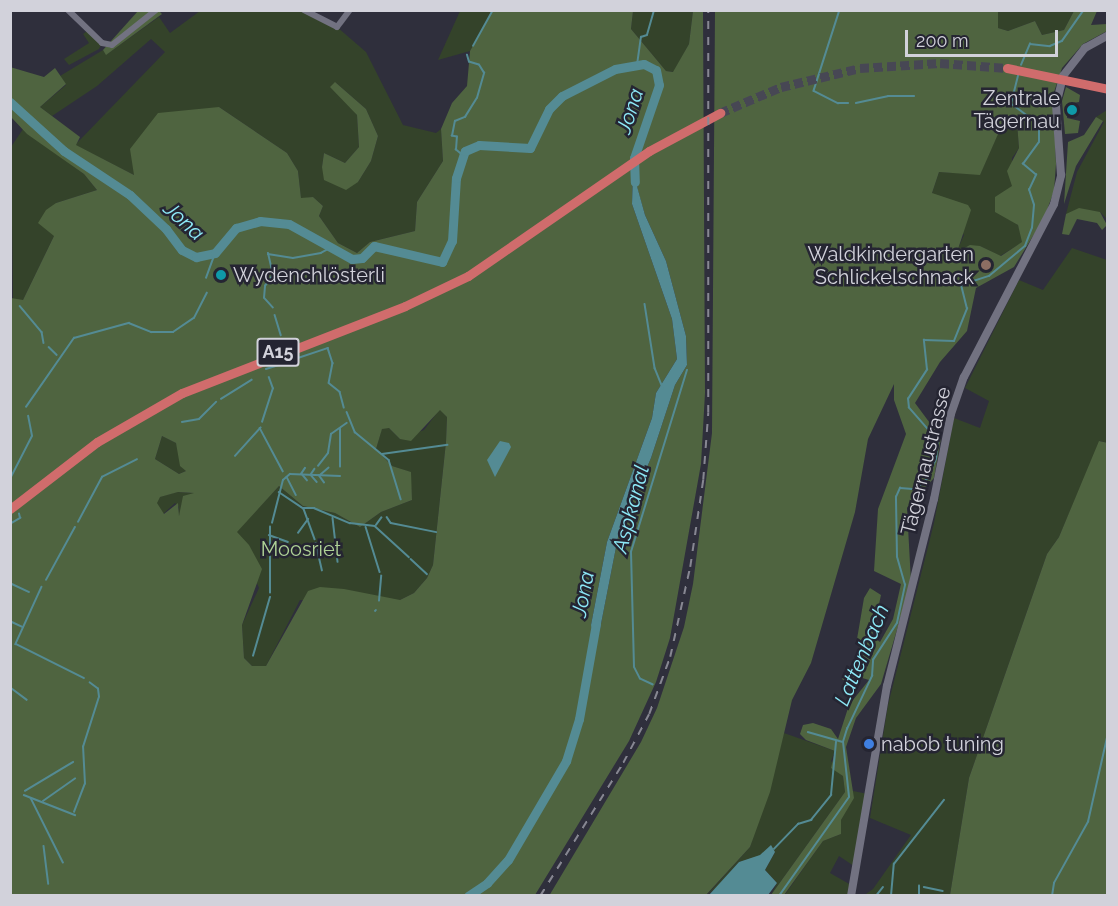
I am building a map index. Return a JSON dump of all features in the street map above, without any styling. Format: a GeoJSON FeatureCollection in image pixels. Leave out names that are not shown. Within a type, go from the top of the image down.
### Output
{"type":"FeatureCollection","features":[{"type":"Feature","properties":{"kind":"highway"},"geometry":{"type":"LineString","coordinates":[[1016,69],[1107,89]]}},
{"type":"Feature","properties":{"kind":"highway","name":"A15"},"geometry":{"type":"LineString","coordinates":[[10,509],[80,454],[151,409],[233,370],[399,308],[468,276],[656,147],[720,113]]}},
{"type":"Feature","properties":{"kind":"street"},"geometry":{"type":"LineString","coordinates":[[69,10],[102,43],[112,45],[156,10]]}},
{"type":"Feature","properties":{"kind":"street"},"geometry":{"type":"LineString","coordinates":[[304,10],[332,27],[340,25],[350,10]]}},
{"type":"Feature","properties":{"kind":"street","name":"Tägernaustrasse"},"geometry":{"type":"LineString","coordinates":[[850,896],[887,686],[934,499],[951,414],[964,377],[1058,193],[1062,165],[1056,105],[1060,83],[1067,69],[1085,48],[1107,35]]}},
{"type":"Feature","properties":{"kind":"green space"},"geometry":{"type":"Polygon","coordinates":[[[138,11],[159,11],[162,14],[106,55],[103,50],[138,11]]]}},
{"type":"Feature","properties":{"kind":"green space"},"geometry":{"type":"Polygon","coordinates":[[[200,11],[305,11],[337,27],[366,52],[403,125],[436,133],[441,129],[443,161],[417,202],[415,231],[370,242],[357,253],[338,243],[319,216],[323,206],[313,197],[301,199],[298,171],[287,153],[219,107],[134,175],[75,145],[165,52],[151,39],[97,86],[52,116],[40,107],[66,85],[60,76],[103,50],[107,54],[159,17],[170,33],[200,11]],[[335,82],[357,115],[359,147],[345,163],[324,153],[322,167],[358,182],[371,161],[378,136],[366,109],[335,82]]]}},
{"type":"Feature","properties":{"kind":"green space"},"geometry":{"type":"Polygon","coordinates":[[[460,11],[492,11],[470,51],[438,60],[460,11]]]}},
{"type":"Feature","properties":{"kind":"green space"},"geometry":{"type":"Polygon","coordinates":[[[492,11],[633,11],[631,29],[666,71],[673,72],[689,44],[693,11],[703,11],[705,393],[701,464],[670,638],[656,682],[629,741],[535,895],[11,895],[11,298],[23,300],[54,236],[38,223],[46,210],[56,203],[97,190],[84,174],[27,134],[11,117],[10,67],[44,77],[55,68],[66,84],[40,107],[80,137],[76,145],[134,175],[130,149],[158,113],[219,107],[287,153],[298,171],[301,198],[313,197],[323,206],[319,216],[338,243],[357,253],[370,242],[415,231],[417,202],[443,161],[441,129],[452,103],[467,86],[470,51],[492,11]],[[633,173],[632,204],[672,319],[677,359],[656,393],[652,418],[607,542],[591,625],[600,629],[619,532],[651,458],[675,385],[687,365],[686,336],[666,261],[645,215],[633,173]],[[440,410],[411,441],[400,439],[389,428],[382,429],[376,449],[392,466],[411,472],[412,500],[381,512],[360,527],[335,513],[303,506],[279,486],[237,532],[249,545],[262,569],[242,625],[244,658],[252,666],[266,666],[308,591],[320,587],[344,589],[400,600],[414,593],[427,578],[433,565],[447,417],[440,410]],[[162,436],[155,459],[179,474],[186,471],[180,466],[176,443],[162,436]],[[178,492],[160,497],[157,503],[164,514],[178,503],[179,516],[183,496],[194,493],[178,492]]]}},
{"type":"Feature","properties":{"kind":"green space"},"geometry":{"type":"Polygon","coordinates":[[[633,11],[693,11],[689,44],[674,72],[666,71],[631,29],[633,11]]]}},
{"type":"Feature","properties":{"kind":"green space"},"geometry":{"type":"Polygon","coordinates":[[[715,11],[998,11],[998,28],[1008,31],[1035,21],[1042,35],[1064,30],[1074,11],[1097,11],[1091,25],[1107,24],[1107,31],[1083,44],[1062,68],[1053,95],[1056,164],[1054,191],[1044,218],[1014,267],[976,288],[967,331],[940,362],[915,403],[941,438],[934,478],[907,508],[911,582],[881,684],[856,718],[846,747],[854,798],[841,820],[841,834],[823,841],[784,895],[771,895],[845,792],[843,776],[831,768],[835,751],[806,740],[800,734],[803,725],[813,723],[831,729],[838,739],[849,705],[869,680],[859,677],[852,686],[842,679],[861,653],[857,639],[864,598],[870,588],[881,595],[872,636],[880,642],[893,619],[901,584],[874,571],[878,509],[906,434],[894,400],[894,384],[868,439],[855,512],[811,663],[792,700],[770,792],[750,847],[706,895],[549,896],[641,742],[657,708],[684,627],[693,584],[712,433],[715,11]],[[1006,116],[980,175],[939,172],[932,193],[968,205],[971,210],[957,252],[970,245],[980,246],[1001,256],[1022,242],[1018,225],[995,212],[995,197],[1012,186],[1007,171],[1019,148],[1017,123],[1006,116]]]}},
{"type":"Feature","properties":{"kind":"green space"},"geometry":{"type":"Polygon","coordinates":[[[998,11],[1074,11],[1064,30],[1042,35],[1035,21],[1008,31],[998,28],[998,11]]]}},
{"type":"Feature","properties":{"kind":"green space"},"geometry":{"type":"Polygon","coordinates":[[[87,31],[101,45],[99,49],[69,65],[64,59],[89,43],[83,34],[87,31]]]}},
{"type":"Feature","properties":{"kind":"green space"},"geometry":{"type":"Polygon","coordinates":[[[335,82],[366,109],[378,136],[371,161],[358,182],[346,190],[324,180],[322,167],[324,153],[345,163],[359,147],[357,115],[330,87],[335,82]]]}},
{"type":"Feature","properties":{"kind":"green space"},"geometry":{"type":"Polygon","coordinates":[[[1066,87],[1080,95],[1079,102],[1067,104],[1067,118],[1080,121],[1078,133],[1065,134],[1062,101],[1066,87]]]}},
{"type":"Feature","properties":{"kind":"green space"},"geometry":{"type":"Polygon","coordinates":[[[1107,110],[1107,219],[1100,212],[1066,214],[1077,172],[1104,122],[1096,117],[1107,110]]]}},
{"type":"Feature","properties":{"kind":"green space"},"geometry":{"type":"Polygon","coordinates":[[[1006,115],[1017,123],[1019,148],[1012,158],[1013,186],[995,198],[1006,216],[1018,225],[1023,242],[1000,256],[980,246],[969,246],[956,253],[964,235],[932,193],[939,172],[980,174],[1006,115]]]}},
{"type":"Feature","properties":{"kind":"green space"},"geometry":{"type":"Polygon","coordinates":[[[1096,117],[1103,121],[1076,166],[1064,204],[1068,142],[1084,135],[1096,117]]]}},
{"type":"Feature","properties":{"kind":"green space"},"geometry":{"type":"Polygon","coordinates":[[[23,129],[84,174],[97,190],[56,203],[54,236],[23,300],[13,300],[11,147],[23,129]]]}},
{"type":"Feature","properties":{"kind":"green space"},"geometry":{"type":"Polygon","coordinates":[[[1079,208],[1100,212],[1107,225],[1102,230],[1097,223],[1077,219],[1069,235],[1062,234],[1066,214],[1079,208]]]}},
{"type":"Feature","properties":{"kind":"green space"},"geometry":{"type":"Polygon","coordinates":[[[1072,248],[1107,260],[1107,443],[1100,441],[1059,537],[1047,554],[969,778],[950,895],[863,896],[873,889],[911,835],[870,818],[888,705],[934,523],[954,418],[980,428],[989,401],[965,388],[1019,280],[1043,290],[1072,248]]]}},
{"type":"Feature","properties":{"kind":"green space","name":"Moosriet"},"geometry":{"type":"Polygon","coordinates":[[[440,409],[447,417],[446,442],[433,565],[427,578],[414,593],[400,600],[300,600],[266,666],[252,666],[244,658],[242,625],[259,588],[236,532],[279,486],[303,506],[335,513],[360,527],[381,512],[412,500],[410,472],[392,466],[376,449],[382,428],[389,428],[400,439],[424,430],[440,409]]]}},
{"type":"Feature","properties":{"kind":"green space"},"geometry":{"type":"Polygon","coordinates":[[[162,436],[176,443],[186,471],[179,474],[155,459],[162,436]]]}},
{"type":"Feature","properties":{"kind":"green space"},"geometry":{"type":"Polygon","coordinates":[[[1099,441],[1108,443],[1106,895],[950,895],[969,778],[1047,554],[1059,537],[1099,441]]]}},
{"type":"Feature","properties":{"kind":"green space"},"geometry":{"type":"Polygon","coordinates":[[[177,492],[195,493],[181,505],[183,511],[178,516],[179,507],[175,503],[163,514],[156,503],[159,497],[177,492]]]}},
{"type":"Feature","properties":{"kind":"green space"},"geometry":{"type":"Polygon","coordinates":[[[784,733],[835,751],[831,761],[843,776],[845,792],[771,895],[777,883],[765,870],[775,852],[739,862],[706,896],[750,847],[784,733]]]}},
{"type":"Feature","properties":{"kind":"green space"},"geometry":{"type":"Polygon","coordinates":[[[853,791],[868,794],[854,866],[839,856],[830,873],[851,885],[848,895],[784,896],[823,841],[841,834],[841,820],[853,791]]]}},
{"type":"Feature","properties":{"kind":"water"},"geometry":{"type":"Polygon","coordinates":[[[633,172],[645,215],[666,261],[686,336],[687,365],[675,385],[651,458],[619,532],[600,629],[594,636],[591,625],[607,542],[652,418],[656,393],[677,359],[672,319],[632,204],[633,172]]]}},
{"type":"Feature","properties":{"kind":"water"},"geometry":{"type":"Polygon","coordinates":[[[500,441],[509,443],[511,447],[495,477],[487,460],[500,441]]]}},
{"type":"Feature","properties":{"kind":"water"},"geometry":{"type":"Polygon","coordinates":[[[771,845],[775,852],[765,870],[777,883],[768,895],[709,895],[739,862],[760,855],[771,845]]]}},
{"type":"Feature","properties":{"kind":"waterway"},"geometry":{"type":"LineString","coordinates":[[473,46],[493,10]]}},
{"type":"Feature","properties":{"kind":"waterway"},"geometry":{"type":"LineString","coordinates":[[637,65],[641,37],[647,35],[654,10]]}},
{"type":"Feature","properties":{"kind":"waterway"},"geometry":{"type":"LineString","coordinates":[[840,10],[814,91],[838,103],[848,103]]}},
{"type":"Feature","properties":{"kind":"waterway","name":"Lattenbach"},"geometry":{"type":"LineString","coordinates":[[1021,65],[1030,44],[1050,46],[1062,41],[1084,10]]}},
{"type":"Feature","properties":{"kind":"waterway"},"geometry":{"type":"LineString","coordinates":[[462,155],[456,150],[457,137],[452,136],[455,121],[465,117],[477,98],[484,73],[479,65],[469,62],[467,55]]}},
{"type":"Feature","properties":{"kind":"waterway","name":"Jona"},"geometry":{"type":"LineString","coordinates":[[10,102],[64,151],[130,195],[166,229],[182,250],[196,257],[215,253],[236,228],[260,221],[289,224],[352,259],[362,258],[374,246],[442,262],[452,241],[456,178],[465,151],[479,145],[530,148],[549,109],[562,96],[615,69],[644,64],[656,70],[659,85],[634,158],[635,182]]}},
{"type":"Feature","properties":{"kind":"waterway","name":"Lattenbach"},"geometry":{"type":"LineString","coordinates":[[779,896],[849,797],[843,742],[872,676],[873,660],[897,623],[905,585],[897,557],[896,497],[900,488],[916,489],[927,479],[936,459],[938,441],[909,408],[908,399],[927,370],[924,340],[954,341],[967,309],[961,285],[989,276],[1025,246],[1032,228],[1034,205],[1029,190],[1036,175],[1023,164],[1039,142],[1039,125],[1011,104],[1019,73]]}},
{"type":"Feature","properties":{"kind":"waterway"},"geometry":{"type":"LineString","coordinates":[[856,103],[888,96],[914,96]]}},
{"type":"Feature","properties":{"kind":"waterway"},"geometry":{"type":"LineString","coordinates":[[273,308],[264,298],[265,286],[273,275],[268,254],[293,258],[321,253],[330,248]]}},
{"type":"Feature","properties":{"kind":"waterway"},"geometry":{"type":"LineString","coordinates":[[206,278],[215,253]]}},
{"type":"Feature","properties":{"kind":"waterway"},"geometry":{"type":"LineString","coordinates":[[26,407],[74,338],[129,323],[151,332],[173,332],[194,318],[207,293]]}},
{"type":"Feature","properties":{"kind":"waterway"},"geometry":{"type":"LineString","coordinates":[[645,304],[655,368],[663,388]]}},
{"type":"Feature","properties":{"kind":"waterway"},"geometry":{"type":"LineString","coordinates":[[20,306],[42,332],[44,343]]}},
{"type":"Feature","properties":{"kind":"waterway"},"geometry":{"type":"LineString","coordinates":[[275,315],[281,335]]}},
{"type":"Feature","properties":{"kind":"waterway"},"geometry":{"type":"LineString","coordinates":[[49,347],[57,355]]}},
{"type":"Feature","properties":{"kind":"waterway"},"geometry":{"type":"LineString","coordinates":[[289,361],[328,348],[333,363],[329,383],[340,392],[344,407]]}},
{"type":"Feature","properties":{"kind":"waterway"},"geometry":{"type":"LineString","coordinates":[[266,369],[289,362]]}},
{"type":"Feature","properties":{"kind":"waterway","name":"Aspkanal"},"geometry":{"type":"LineString","coordinates":[[653,685],[640,679],[634,667],[631,552],[687,370]]}},
{"type":"Feature","properties":{"kind":"waterway"},"geometry":{"type":"LineString","coordinates":[[262,422],[273,389],[269,378]]}},
{"type":"Feature","properties":{"kind":"waterway"},"geometry":{"type":"LineString","coordinates":[[221,399],[252,380]]}},
{"type":"Feature","properties":{"kind":"waterway"},"geometry":{"type":"LineString","coordinates":[[182,422],[199,419],[216,402]]}},
{"type":"Feature","properties":{"kind":"waterway"},"geometry":{"type":"LineString","coordinates":[[347,412],[355,432],[389,460],[401,499]]}},
{"type":"Feature","properties":{"kind":"waterway"},"geometry":{"type":"LineString","coordinates":[[10,479],[32,436],[28,416]]}},
{"type":"Feature","properties":{"kind":"waterway"},"geometry":{"type":"LineString","coordinates":[[318,466],[328,453],[331,434],[347,423]]}},
{"type":"Feature","properties":{"kind":"waterway"},"geometry":{"type":"LineString","coordinates":[[235,456],[260,428],[283,471]]}},
{"type":"Feature","properties":{"kind":"waterway"},"geometry":{"type":"LineString","coordinates":[[340,429],[340,467]]}},
{"type":"Feature","properties":{"kind":"waterway"},"geometry":{"type":"LineString","coordinates":[[382,454],[447,445]]}},
{"type":"Feature","properties":{"kind":"waterway"},"geometry":{"type":"LineString","coordinates":[[78,522],[102,477],[137,459]]}},
{"type":"Feature","properties":{"kind":"waterway"},"geometry":{"type":"LineString","coordinates":[[301,474],[305,468]]}},
{"type":"Feature","properties":{"kind":"waterway"},"geometry":{"type":"LineString","coordinates":[[320,475],[328,468]]}},
{"type":"Feature","properties":{"kind":"waterway"},"geometry":{"type":"LineString","coordinates":[[315,469],[311,475],[317,482]]}},
{"type":"Feature","properties":{"kind":"waterway"},"geometry":{"type":"LineString","coordinates":[[272,523],[283,480],[290,474],[340,476]]}},
{"type":"Feature","properties":{"kind":"waterway"},"geometry":{"type":"LineString","coordinates":[[302,474],[307,480]]}},
{"type":"Feature","properties":{"kind":"waterway"},"geometry":{"type":"LineString","coordinates":[[319,475],[324,482]]}},
{"type":"Feature","properties":{"kind":"waterway"},"geometry":{"type":"LineString","coordinates":[[287,477],[296,495]]}},
{"type":"Feature","properties":{"kind":"waterway"},"geometry":{"type":"LineString","coordinates":[[279,492],[303,508],[314,508],[350,523],[375,526],[409,557]]}},
{"type":"Feature","properties":{"kind":"waterway"},"geometry":{"type":"LineString","coordinates":[[304,509],[315,539]]}},
{"type":"Feature","properties":{"kind":"waterway"},"geometry":{"type":"LineString","coordinates":[[10,524],[20,518],[19,514]]}},
{"type":"Feature","properties":{"kind":"waterway"},"geometry":{"type":"LineString","coordinates":[[387,517],[391,523],[436,532]]}},
{"type":"Feature","properties":{"kind":"waterway"},"geometry":{"type":"LineString","coordinates":[[333,518],[338,562]]}},
{"type":"Feature","properties":{"kind":"waterway"},"geometry":{"type":"LineString","coordinates":[[376,525],[381,518]]}},
{"type":"Feature","properties":{"kind":"waterway"},"geometry":{"type":"LineString","coordinates":[[298,533],[308,519]]}},
{"type":"Feature","properties":{"kind":"waterway"},"geometry":{"type":"LineString","coordinates":[[46,580],[75,527]]}},
{"type":"Feature","properties":{"kind":"waterway"},"geometry":{"type":"LineString","coordinates":[[270,527],[270,593]]}},
{"type":"Feature","properties":{"kind":"waterway"},"geometry":{"type":"LineString","coordinates":[[366,527],[380,572]]}},
{"type":"Feature","properties":{"kind":"waterway"},"geometry":{"type":"LineString","coordinates":[[269,535],[288,542]]}},
{"type":"Feature","properties":{"kind":"waterway"},"geometry":{"type":"LineString","coordinates":[[316,543],[322,570]]}},
{"type":"Feature","properties":{"kind":"waterway"},"geometry":{"type":"LineString","coordinates":[[411,559],[427,574]]}},
{"type":"Feature","properties":{"kind":"waterway"},"geometry":{"type":"LineString","coordinates":[[379,601],[381,576]]}},
{"type":"Feature","properties":{"kind":"waterway"},"geometry":{"type":"LineString","coordinates":[[10,583],[29,592]]}},
{"type":"Feature","properties":{"kind":"waterway"},"geometry":{"type":"LineString","coordinates":[[42,587],[16,644],[84,678]]}},
{"type":"Feature","properties":{"kind":"waterway"},"geometry":{"type":"LineString","coordinates":[[253,656],[270,597]]}},
{"type":"Feature","properties":{"kind":"waterway"},"geometry":{"type":"LineString","coordinates":[[10,621],[23,627]]}},
{"type":"Feature","properties":{"kind":"waterway","name":"Jona"},"geometry":{"type":"LineString","coordinates":[[468,896],[487,883],[508,860],[566,761],[579,719],[596,624]]}},
{"type":"Feature","properties":{"kind":"waterway"},"geometry":{"type":"LineString","coordinates":[[74,812],[85,784],[83,747],[99,697],[98,689],[90,683]]}},
{"type":"Feature","properties":{"kind":"waterway"},"geometry":{"type":"LineString","coordinates":[[10,687],[27,700]]}},
{"type":"Feature","properties":{"kind":"waterway"},"geometry":{"type":"LineString","coordinates":[[808,732],[842,742]]}},
{"type":"Feature","properties":{"kind":"waterway"},"geometry":{"type":"LineString","coordinates":[[1052,896],[1054,883],[1088,822],[1107,738]]}},
{"type":"Feature","properties":{"kind":"waterway"},"geometry":{"type":"LineString","coordinates":[[774,849],[798,824],[811,820],[831,795],[836,742]]}},
{"type":"Feature","properties":{"kind":"waterway"},"geometry":{"type":"LineString","coordinates":[[25,791],[73,762]]}},
{"type":"Feature","properties":{"kind":"waterway"},"geometry":{"type":"LineString","coordinates":[[43,801],[75,779]]}},
{"type":"Feature","properties":{"kind":"waterway"},"geometry":{"type":"LineString","coordinates":[[24,795],[75,815]]}},
{"type":"Feature","properties":{"kind":"waterway"},"geometry":{"type":"LineString","coordinates":[[31,798],[63,862]]}},
{"type":"Feature","properties":{"kind":"waterway"},"geometry":{"type":"LineString","coordinates":[[891,896],[894,864],[944,800]]}},
{"type":"Feature","properties":{"kind":"waterway"},"geometry":{"type":"LineString","coordinates":[[44,846],[49,884]]}},
{"type":"Feature","properties":{"kind":"waterway"},"geometry":{"type":"LineString","coordinates":[[919,886],[919,896]]}},
{"type":"Feature","properties":{"kind":"waterway"},"geometry":{"type":"LineString","coordinates":[[876,896],[883,887]]}},
{"type":"Feature","properties":{"kind":"waterway"},"geometry":{"type":"LineString","coordinates":[[924,887],[943,891]]}},
{"type":"Feature","properties":{"kind":"tunnel"},"geometry":{"type":"LineString","coordinates":[[720,113],[781,87],[860,68],[940,63],[1007,68]]}},
{"type":"Feature","properties":{"kind":"railway"},"geometry":{"type":"LineString","coordinates":[[540,896],[623,763],[649,714],[670,657],[690,567],[703,480],[708,413],[708,10]]}},
{"type":"Feature","properties":{"kind":"place","name":"Zentrale Tägernau"},"geometry":{"type":"Point","coordinates":[1072,110]}},
{"type":"Feature","properties":{"kind":"place","name":"Waldkindergarten Schlickelschnack"},"geometry":{"type":"Point","coordinates":[986,265]}},
{"type":"Feature","properties":{"kind":"place","name":"Wydenchlösterli"},"geometry":{"type":"Point","coordinates":[221,275]}},
{"type":"Feature","properties":{"kind":"place","name":"nabob tuning"},"geometry":{"type":"Point","coordinates":[869,744]}}]}
